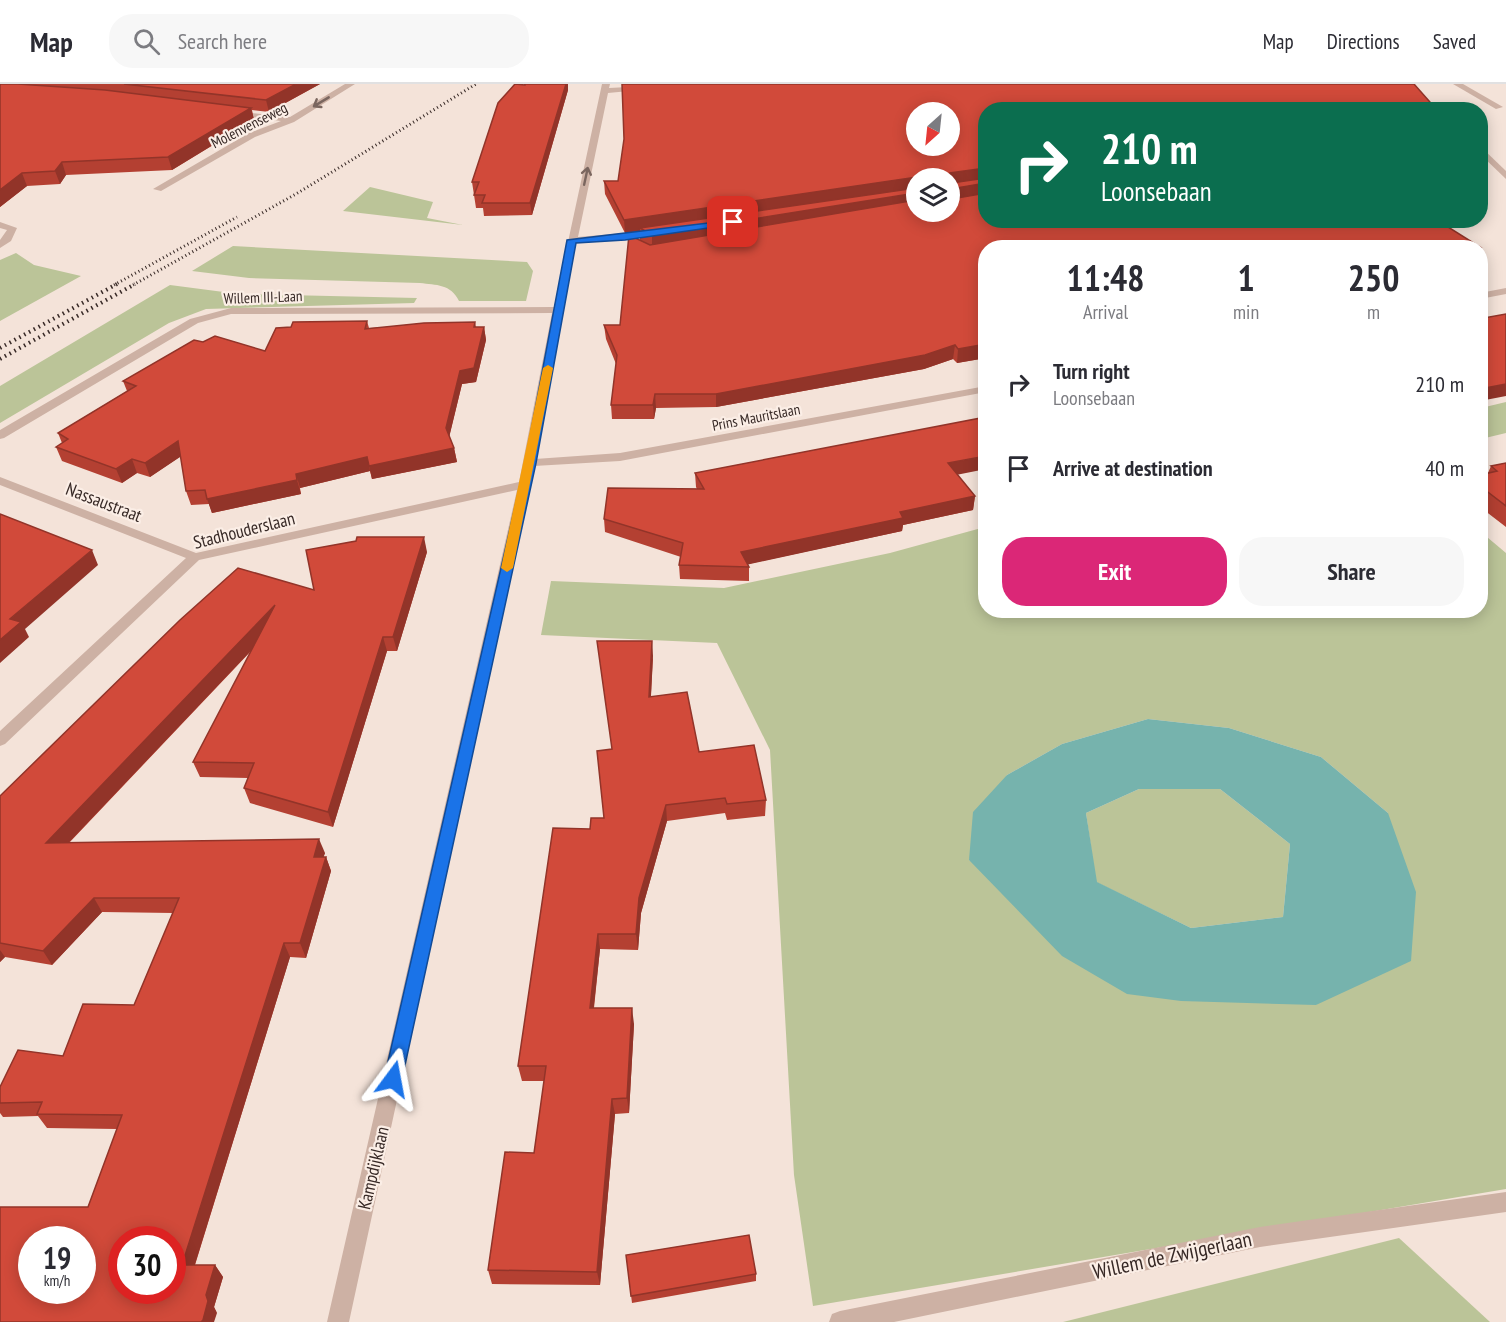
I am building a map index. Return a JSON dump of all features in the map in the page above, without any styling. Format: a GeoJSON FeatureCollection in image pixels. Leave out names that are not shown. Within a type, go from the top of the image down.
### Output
{"type":"FeatureCollection","features":[{"type":"Feature","properties":{"kind":"street","name":"Molenvenseweg"},"geometry":{"type":"LineString","coordinates":[[158,189],[252,135],[291,120],[351,84]]}},
{"type":"Feature","properties":{"kind":"street"},"geometry":{"type":"LineString","coordinates":[[605,88],[682,84]]}},
{"type":"Feature","properties":{"kind":"street"},"geometry":{"type":"LineString","coordinates":[[1457,84],[1502,106]]}},
{"type":"Feature","properties":{"kind":"street","name":"Kampdijklaan"},"geometry":{"type":"LineString","coordinates":[[338,1322],[530,463],[572,240],[605,88]]}},
{"type":"Feature","properties":{"kind":"street"},"geometry":{"type":"LineString","coordinates":[[220,111],[291,120]]}},
{"type":"Feature","properties":{"kind":"street"},"geometry":{"type":"LineString","coordinates":[[1488,157],[1506,176]]}},
{"type":"Feature","properties":{"kind":"street"},"geometry":{"type":"LineString","coordinates":[[0,225],[12,228],[9,239],[0,245]]}},
{"type":"Feature","properties":{"kind":"street"},"geometry":{"type":"LineString","coordinates":[[572,240],[625,238],[670,231]]}},
{"type":"Feature","properties":{"kind":"street"},"geometry":{"type":"LineString","coordinates":[[625,238],[642,248]]}},
{"type":"Feature","properties":{"kind":"street"},"geometry":{"type":"LineString","coordinates":[[1488,294],[1506,291]]}},
{"type":"Feature","properties":{"kind":"street","name":"Willem III-Laan"},"geometry":{"type":"LineString","coordinates":[[0,435],[194,321],[213,314],[301,310],[559,310]]}},
{"type":"Feature","properties":{"kind":"street","name":"Prins Mauritslaan"},"geometry":{"type":"LineString","coordinates":[[530,463],[620,457],[978,390]]}},
{"type":"Feature","properties":{"kind":"street","name":"Nassaustraat"},"geometry":{"type":"LineString","coordinates":[[0,480],[195,557]]}},
{"type":"Feature","properties":{"kind":"street","name":"Stadhouderslaan"},"geometry":{"type":"LineString","coordinates":[[0,740],[195,557],[525,484]]}},
{"type":"Feature","properties":{"kind":"street","name":"Willem de Zwijgerlaan"},"geometry":{"type":"LineString","coordinates":[[840,1322],[1260,1237],[1506,1202]]}},
{"type":"Feature","properties":{"kind":"green space"},"geometry":{"type":"Polygon","coordinates":[[[370,187],[433,202],[427,218],[463,225],[343,211],[370,187]]]}},
{"type":"Feature","properties":{"kind":"green space"},"geometry":{"type":"Polygon","coordinates":[[[233,246],[527,262],[533,271],[526,301],[459,301],[452,291],[432,284],[249,278],[192,271],[233,246]]]}},
{"type":"Feature","properties":{"kind":"green space"},"geometry":{"type":"Polygon","coordinates":[[[16,253],[34,265],[81,276],[0,321],[0,260],[16,253]]]}},
{"type":"Feature","properties":{"kind":"green space"},"geometry":{"type":"Polygon","coordinates":[[[170,285],[239,294],[417,298],[414,303],[206,309],[169,323],[0,423],[0,386],[170,285]]]}},
{"type":"Feature","properties":{"kind":"green space"},"geometry":{"type":"Polygon","coordinates":[[[1506,402],[1506,433],[1488,437],[1488,406],[1506,402]]]}},
{"type":"Feature","properties":{"kind":"green space"},"geometry":{"type":"Polygon","coordinates":[[[978,529],[978,618],[1488,618],[1488,538],[1506,553],[1506,1189],[813,1306],[794,1175],[770,750],[717,643],[541,635],[551,581],[724,588],[890,553],[978,529]],[[1148,719],[1062,744],[1007,775],[969,860],[1316,1005],[1388,813],[1321,757],[1229,728],[1148,719]]]}},
{"type":"Feature","properties":{"kind":"green space"},"geometry":{"type":"Polygon","coordinates":[[[1139,789],[1220,789],[1290,844],[1283,917],[1191,928],[1096,882],[1086,813],[1139,789]]]}},
{"type":"Feature","properties":{"kind":"green space"},"geometry":{"type":"Polygon","coordinates":[[[1399,1238],[1490,1322],[1063,1322],[1399,1238]]]}},
{"type":"Feature","properties":{"kind":"water"},"geometry":{"type":"Polygon","coordinates":[[[1148,719],[1229,728],[1321,757],[1388,813],[1416,892],[1411,961],[1316,1005],[1181,1001],[1127,994],[1062,956],[969,860],[973,812],[1007,775],[1062,744],[1148,719]],[[1139,789],[1086,813],[1097,882],[1191,928],[1283,917],[1290,844],[1220,789],[1139,789]]]}},
{"type":"Feature","properties":{"kind":"building"},"geometry":{"type":"Polygon","coordinates":[[[0,84],[105,90],[251,108],[168,157],[62,162],[55,171],[22,173],[0,190],[0,84]]]}},
{"type":"Feature","properties":{"kind":"building"},"geometry":{"type":"Polygon","coordinates":[[[124,84],[296,84],[266,100],[124,84]]]}},
{"type":"Feature","properties":{"kind":"building"},"geometry":{"type":"Polygon","coordinates":[[[515,84],[566,84],[530,203],[482,203],[485,195],[474,195],[479,182],[472,182],[498,103],[515,84]]]}},
{"type":"Feature","properties":{"kind":"building"},"geometry":{"type":"Polygon","coordinates":[[[622,84],[1414,84],[1430,102],[978,102],[978,169],[960,172],[960,168],[906,168],[906,179],[624,220],[604,181],[618,181],[624,139],[622,84]]]}},
{"type":"Feature","properties":{"kind":"building"},"geometry":{"type":"Polygon","coordinates":[[[978,179],[978,184],[960,187],[960,182],[978,179]]]}},
{"type":"Feature","properties":{"kind":"building"},"geometry":{"type":"Polygon","coordinates":[[[906,189],[906,195],[652,235],[640,228],[906,189]]]}},
{"type":"Feature","properties":{"kind":"building"},"geometry":{"type":"Polygon","coordinates":[[[978,194],[978,228],[1450,228],[1469,240],[978,240],[978,345],[958,349],[955,345],[925,355],[716,394],[655,394],[653,405],[611,405],[617,355],[604,325],[620,325],[629,235],[650,245],[906,202],[906,222],[960,222],[960,198],[978,194]]]}},
{"type":"Feature","properties":{"kind":"building"},"geometry":{"type":"Polygon","coordinates":[[[1506,314],[1506,384],[1488,387],[1488,317],[1506,314]]]}},
{"type":"Feature","properties":{"kind":"building"},"geometry":{"type":"Polygon","coordinates":[[[367,321],[365,329],[424,323],[475,322],[474,327],[484,327],[474,368],[460,371],[446,428],[454,448],[369,466],[367,457],[296,474],[297,480],[207,499],[205,490],[186,491],[178,441],[145,463],[132,459],[116,469],[56,447],[68,439],[58,433],[136,386],[123,381],[194,340],[203,342],[215,336],[265,351],[276,328],[291,327],[293,322],[367,321]]]}},
{"type":"Feature","properties":{"kind":"building"},"geometry":{"type":"Polygon","coordinates":[[[978,419],[978,457],[948,463],[975,496],[900,512],[903,518],[741,552],[749,567],[679,565],[683,543],[604,519],[608,488],[704,489],[695,473],[978,419]]]}},
{"type":"Feature","properties":{"kind":"building"},"geometry":{"type":"Polygon","coordinates":[[[1506,463],[1506,506],[1488,492],[1488,473],[1497,471],[1491,466],[1506,463]]]}},
{"type":"Feature","properties":{"kind":"building"},"geometry":{"type":"Polygon","coordinates":[[[0,514],[92,550],[10,619],[21,622],[0,640],[0,514]]]}},
{"type":"Feature","properties":{"kind":"building"},"geometry":{"type":"Polygon","coordinates":[[[357,537],[424,537],[393,637],[383,637],[328,812],[244,788],[254,763],[193,762],[275,605],[46,843],[319,839],[314,857],[326,857],[300,943],[284,943],[186,1252],[186,1226],[108,1226],[108,1304],[186,1304],[186,1265],[215,1265],[206,1295],[208,1301],[203,1320],[201,1322],[0,1322],[0,1207],[88,1207],[122,1115],[37,1114],[42,1102],[0,1103],[0,1087],[18,1050],[63,1056],[83,1004],[134,1005],[179,898],[94,898],[43,951],[0,943],[0,796],[180,620],[238,568],[314,590],[306,550],[356,541],[357,537]]]}},
{"type":"Feature","properties":{"kind":"building"},"geometry":{"type":"Polygon","coordinates":[[[597,641],[652,641],[649,697],[687,692],[699,752],[754,745],[766,800],[727,804],[725,798],[666,805],[639,898],[636,934],[598,934],[590,1008],[632,1008],[627,1098],[612,1099],[597,1272],[488,1270],[505,1152],[534,1153],[546,1066],[518,1066],[553,828],[590,829],[591,818],[604,818],[597,751],[612,749],[597,641]]]}},
{"type":"Feature","properties":{"kind":"building"},"geometry":{"type":"Polygon","coordinates":[[[749,1235],[756,1274],[631,1296],[626,1255],[749,1235]]]}},
{"type":"Feature","properties":{"kind":"railway"},"geometry":{"type":"LineString","coordinates":[[133,285],[296,194],[476,84]]}},
{"type":"Feature","properties":{"kind":"railway"},"geometry":{"type":"LineString","coordinates":[[114,285],[237,217]]}},
{"type":"Feature","properties":{"kind":"railway"},"geometry":{"type":"LineString","coordinates":[[0,348],[117,284]]}},
{"type":"Feature","properties":{"kind":"railway"},"geometry":{"type":"LineString","coordinates":[[0,359],[135,284]]}},
{"type":"Feature","properties":{"kind":"slow traffic"},"geometry":{"type":"LineString","coordinates":[[507,568],[537,432],[548,368]]}},
{"type":"Feature","properties":{"kind":"route"},"geometry":{"type":"LineString","coordinates":[[393,1079],[537,432],[572,240],[625,238],[733,222]]}}]}
